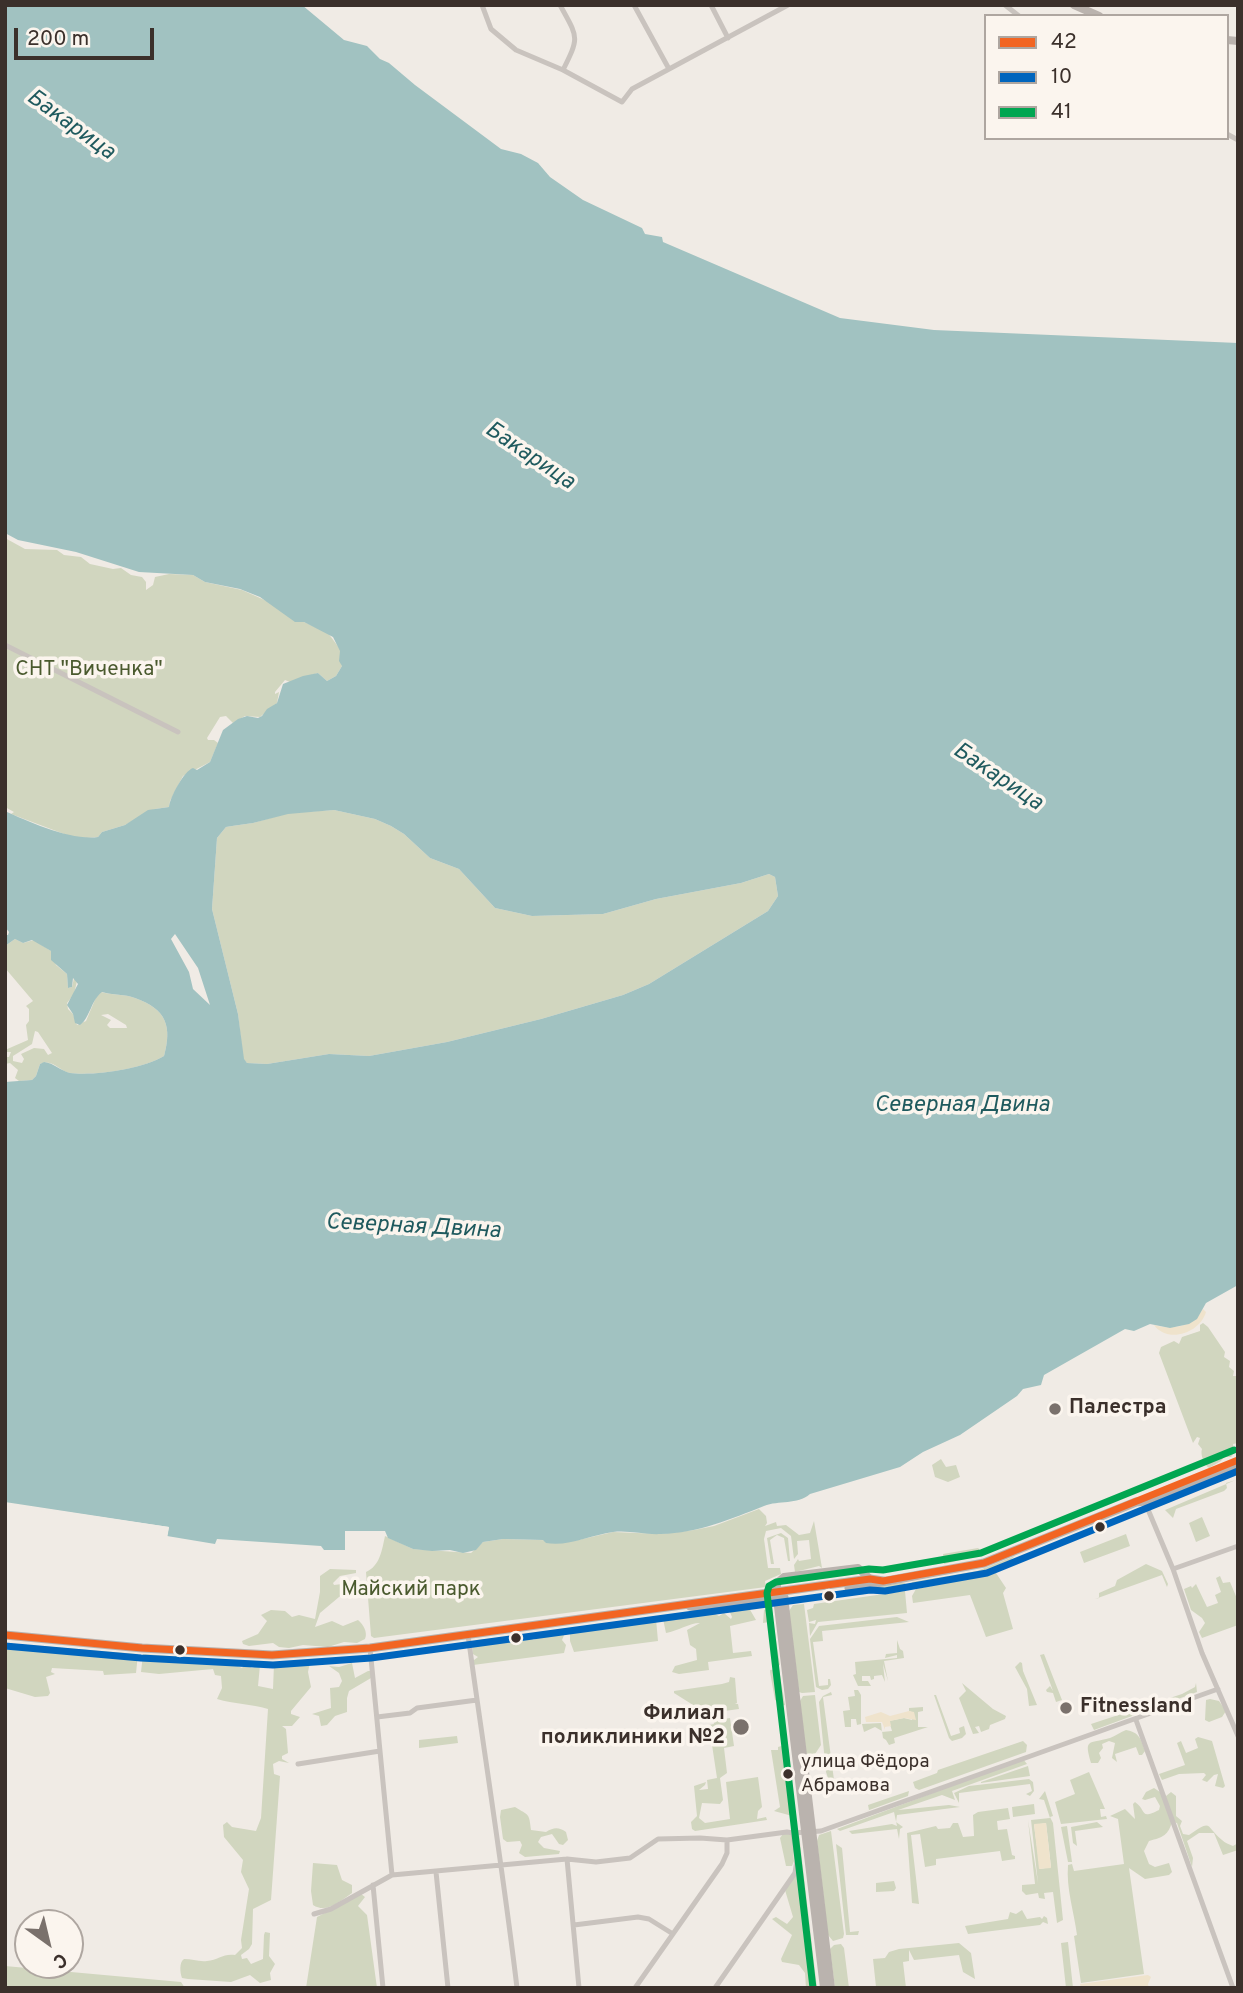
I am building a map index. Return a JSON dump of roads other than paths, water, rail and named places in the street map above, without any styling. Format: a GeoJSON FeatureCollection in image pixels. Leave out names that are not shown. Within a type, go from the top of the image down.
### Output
{"type":"FeatureCollection","features":[{"type":"Feature","properties":{"kind":"main road"},"geometry":{"type":"LineString","coordinates":[[1074,5],[1094,14]]}},
{"type":"Feature","properties":{"kind":"main road"},"geometry":{"type":"LineString","coordinates":[[780,1595],[870,1585],[984,1563],[1238,1460]]}},
{"type":"Feature","properties":{"kind":"main road"},"geometry":{"type":"LineString","coordinates":[[1144,1500],[1153,1500],[1238,1467]]}},
{"type":"Feature","properties":{"kind":"main road"},"geometry":{"type":"LineString","coordinates":[[831,1988],[780,1595],[776,1583],[784,1577],[858,1569],[870,1579]]}},
{"type":"Feature","properties":{"kind":"main road"},"geometry":{"type":"LineString","coordinates":[[5,1636],[246,1655],[370,1648],[685,1606],[701,1607],[870,1579],[883,1581]]}},
{"type":"Feature","properties":{"kind":"main road"},"geometry":{"type":"LineString","coordinates":[[809,1831],[824,1988]]}},
{"type":"Feature","properties":{"kind":"street"},"geometry":{"type":"LineString","coordinates":[[482,5],[491,29],[516,50],[563,70],[622,102],[632,89],[788,5]]}},
{"type":"Feature","properties":{"kind":"street"},"geometry":{"type":"LineString","coordinates":[[560,5],[576,35],[576,42],[563,70]]}},
{"type":"Feature","properties":{"kind":"street"},"geometry":{"type":"LineString","coordinates":[[634,5],[669,69]]}},
{"type":"Feature","properties":{"kind":"street"},"geometry":{"type":"LineString","coordinates":[[711,5],[728,38]]}},
{"type":"Feature","properties":{"kind":"street"},"geometry":{"type":"LineString","coordinates":[[5,645],[177,732]]}},
{"type":"Feature","properties":{"kind":"street"},"geometry":{"type":"LineString","coordinates":[[1144,1500],[1173,1569],[1202,1653],[1238,1736]]}},
{"type":"Feature","properties":{"kind":"street"},"geometry":{"type":"LineString","coordinates":[[1173,1569],[1238,1546]]}},
{"type":"Feature","properties":{"kind":"street"},"geometry":{"type":"LineString","coordinates":[[468,1635],[517,1988]]}},
{"type":"Feature","properties":{"kind":"street"},"geometry":{"type":"LineString","coordinates":[[370,1648],[392,1875]]}},
{"type":"Feature","properties":{"kind":"street"},"geometry":{"type":"LineString","coordinates":[[314,1914],[331,1909],[392,1875],[567,1859],[596,1862],[629,1858],[658,1839],[727,1840],[786,1832],[821,1831],[1218,1689]]}},
{"type":"Feature","properties":{"kind":"street"},"geometry":{"type":"LineString","coordinates":[[377,1717],[477,1700]]}},
{"type":"Feature","properties":{"kind":"street"},"geometry":{"type":"LineString","coordinates":[[1136,1720],[1233,1988]]}},
{"type":"Feature","properties":{"kind":"street"},"geometry":{"type":"LineString","coordinates":[[298,1764],[380,1751]]}},
{"type":"Feature","properties":{"kind":"street"},"geometry":{"type":"LineString","coordinates":[[715,1988],[795,1873],[797,1860],[793,1833]]}},
{"type":"Feature","properties":{"kind":"street"},"geometry":{"type":"LineString","coordinates":[[635,1988],[722,1864],[727,1853],[727,1840]]}},
{"type":"Feature","properties":{"kind":"street"},"geometry":{"type":"LineString","coordinates":[[567,1859],[579,1988]]}},
{"type":"Feature","properties":{"kind":"street"},"geometry":{"type":"LineString","coordinates":[[436,1872],[448,1988]]}},
{"type":"Feature","properties":{"kind":"street"},"geometry":{"type":"LineString","coordinates":[[373,1885],[383,1988]]}},
{"type":"Feature","properties":{"kind":"street"},"geometry":{"type":"LineString","coordinates":[[573,1925],[638,1917],[649,1919],[673,1934]]}},
{"type":"Feature","properties":{"kind":"water"},"geometry":{"type":"Polygon","coordinates":[[[5,5],[302,5],[344,40],[367,46],[380,59],[389,63],[501,149],[521,154],[538,163],[550,177],[583,200],[642,228],[645,234],[662,237],[663,242],[840,318],[934,330],[1238,343],[1238,1285],[1206,1303],[1197,1319],[1189,1324],[1170,1328],[1150,1324],[1134,1331],[1125,1329],[1044,1375],[1041,1385],[1023,1389],[1017,1396],[960,1435],[923,1452],[900,1467],[810,1494],[799,1500],[770,1504],[688,1531],[655,1534],[613,1532],[554,1544],[543,1540],[503,1539],[483,1542],[476,1550],[463,1553],[413,1549],[388,1538],[385,1531],[345,1531],[345,1550],[324,1550],[321,1546],[217,1539],[215,1544],[167,1536],[169,1527],[5,1502],[5,1082],[32,1080],[40,1064],[44,1062],[70,1073],[80,1074],[144,1065],[164,1056],[167,1028],[160,1014],[146,1002],[102,992],[83,1022],[80,1025],[75,1023],[67,1005],[78,984],[73,978],[72,987],[68,988],[67,974],[51,960],[51,951],[32,940],[23,943],[15,939],[5,946],[5,935],[9,932],[5,927],[5,811],[51,830],[76,836],[98,837],[102,832],[125,825],[148,810],[169,807],[175,791],[189,770],[197,770],[210,762],[223,730],[238,719],[262,716],[277,703],[283,684],[318,673],[327,681],[336,676],[342,666],[339,661],[340,651],[333,637],[304,622],[295,622],[260,597],[240,589],[205,582],[193,575],[139,572],[76,552],[18,540],[5,533],[5,5]],[[334,810],[288,814],[226,827],[217,838],[212,909],[247,1063],[267,1064],[329,1054],[369,1056],[447,1042],[623,995],[649,984],[768,911],[778,896],[775,877],[769,874],[741,883],[656,899],[603,914],[532,916],[495,908],[459,869],[430,858],[391,826],[375,819],[334,810]],[[175,934],[171,939],[189,972],[193,989],[210,1005],[198,968],[175,934]]]}},
{"type":"Feature","properties":{"kind":"place","name":"Палестра"},"geometry":{"type":"Point","coordinates":[1055,1409]}},
{"type":"Feature","properties":{"kind":"place","name":"Fitnessland"},"geometry":{"type":"Point","coordinates":[1066,1708]}},
{"type":"Feature","properties":{"kind":"place","name":"Филиал поликлиники №2"},"geometry":{"type":"Point","coordinates":[741,1727]}},
{"type":"Feature","properties":{"kind":"place","name":"улица Фёдора Абрамова"},"geometry":{"type":"Point","coordinates":[788,1774]}},
{"type":"Feature","properties":{"kind":"water label","name":"Бакарица"},"geometry":{"type":"Point","coordinates":[70,126]}},
{"type":"Feature","properties":{"kind":"water label","name":"Бакарица"},"geometry":{"type":"Point","coordinates":[529,457]}},
{"type":"Feature","properties":{"kind":"water label","name":"Бакарица"},"geometry":{"type":"Point","coordinates":[997,778]}},
{"type":"Feature","properties":{"kind":"water label","name":"Северная Двина"},"geometry":{"type":"Point","coordinates":[962,1106]}},
{"type":"Feature","properties":{"kind":"water label","name":"Северная Двина"},"geometry":{"type":"Point","coordinates":[413,1228]}},
{"type":"Feature","properties":{"kind":"park label","name":"СНТ \"Виченка\""},"geometry":{"type":"Point","coordinates":[89,671]}},
{"type":"Feature","properties":{"kind":"park label","name":"Майский парк"},"geometry":{"type":"Point","coordinates":[411,1591]}}]}
